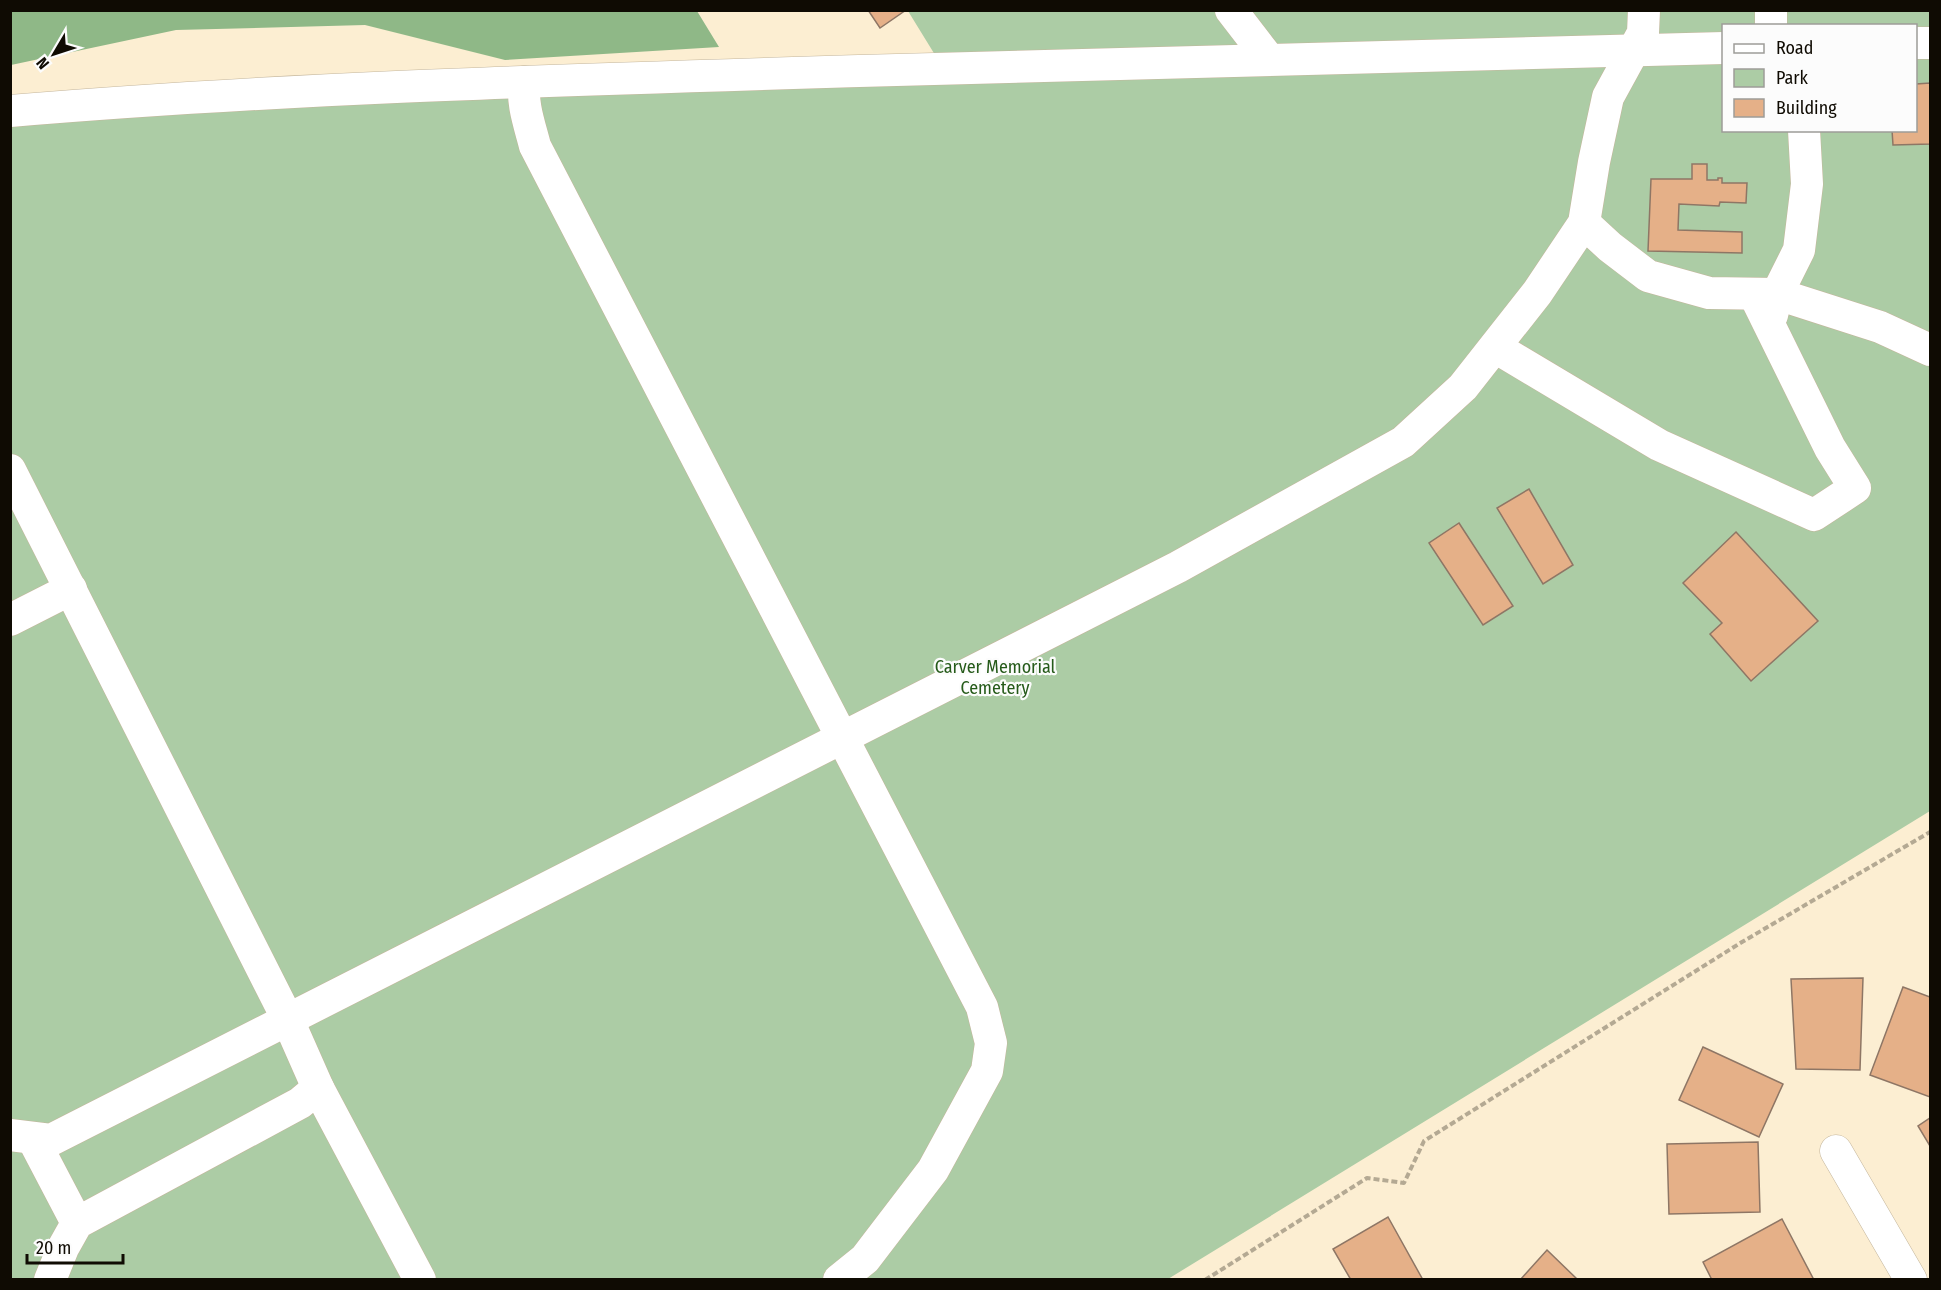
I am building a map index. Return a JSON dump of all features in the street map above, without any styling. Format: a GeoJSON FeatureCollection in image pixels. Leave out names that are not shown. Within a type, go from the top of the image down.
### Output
{"type":"FeatureCollection","features":[{"type":"Feature","properties":{"kind":"street"},"geometry":{"type":"LineString","coordinates":[[1230,10],[1268,58]]}},
{"type":"Feature","properties":{"kind":"street"},"geometry":{"type":"LineString","coordinates":[[22,1137],[51,1140],[1178,567],[1403,442],[1463,387],[1537,293],[1584,223],[1608,97],[1643,33],[1644,10]]}},
{"type":"Feature","properties":{"kind":"street"},"geometry":{"type":"LineString","coordinates":[[10,111],[115,102],[525,82],[1268,58],[1722,48]]}},
{"type":"Feature","properties":{"kind":"street"},"geometry":{"type":"LineString","coordinates":[[525,82],[523,89],[535,146],[982,1007],[992,1043],[987,1071],[933,1170],[866,1259],[839,1280]]}},
{"type":"Feature","properties":{"kind":"street"},"geometry":{"type":"LineString","coordinates":[[1495,347],[1659,445],[1814,514],[1854,488],[1830,448],[1769,324],[1766,294],[1799,249],[1807,184],[1804,132]]}},
{"type":"Feature","properties":{"kind":"street"},"geometry":{"type":"LineString","coordinates":[[1584,223],[1648,276],[1709,292],[1766,294],[1880,327],[1930,350]]}},
{"type":"Feature","properties":{"kind":"street"},"geometry":{"type":"LineString","coordinates":[[10,470],[288,1020],[318,1088],[420,1280]]}},
{"type":"Feature","properties":{"kind":"street"},"geometry":{"type":"LineString","coordinates":[[10,620],[71,589]]}},
{"type":"Feature","properties":{"kind":"street"},"geometry":{"type":"LineString","coordinates":[[50,1280],[63,1248],[77,1223],[300,1103],[318,1088]]}},
{"type":"Feature","properties":{"kind":"street"},"geometry":{"type":"LineString","coordinates":[[22,1137],[77,1223]]}},
{"type":"Feature","properties":{"kind":"street"},"geometry":{"type":"LineString","coordinates":[[1836,1151],[1911,1280]]}},
{"type":"Feature","properties":{"kind":"path"},"geometry":{"type":"LineString","coordinates":[[1205,1280],[1367,1178],[1404,1183],[1424,1141],[1742,942],[1930,832]]}},
{"type":"Feature","properties":{"kind":"green space"},"geometry":{"type":"Polygon","coordinates":[[[11,11],[697,11],[719,47],[505,60],[365,25],[176,30],[11,65],[11,11]]]}},
{"type":"Feature","properties":{"kind":"green space","name":"Carver Memorial Cemetery"},"geometry":{"type":"Polygon","coordinates":[[[908,11],[1930,11],[1930,811],[1168,1279],[11,1279],[10,121],[948,76],[908,11]]]}},
{"type":"Feature","properties":{"kind":"building"},"geometry":{"type":"Polygon","coordinates":[[[868,10],[906,10],[880,28],[868,10]]]}},
{"type":"Feature","properties":{"kind":"building"},"geometry":{"type":"Polygon","coordinates":[[[1930,83],[1930,144],[1893,145],[1892,132],[1917,132],[1917,84],[1930,83]]]}},
{"type":"Feature","properties":{"kind":"building"},"geometry":{"type":"Polygon","coordinates":[[[1692,164],[1707,164],[1707,180],[1722,178],[1722,183],[1747,183],[1746,203],[1720,202],[1719,206],[1679,204],[1678,230],[1742,232],[1742,253],[1648,251],[1651,179],[1692,179],[1692,164]]]}},
{"type":"Feature","properties":{"kind":"building"},"geometry":{"type":"Polygon","coordinates":[[[1529,489],[1573,565],[1543,584],[1497,508],[1529,489]]]}},
{"type":"Feature","properties":{"kind":"building"},"geometry":{"type":"Polygon","coordinates":[[[1459,523],[1513,606],[1483,625],[1429,543],[1459,523]]]}},
{"type":"Feature","properties":{"kind":"building"},"geometry":{"type":"Polygon","coordinates":[[[1736,532],[1818,621],[1751,681],[1710,634],[1722,623],[1683,583],[1736,532]]]}},
{"type":"Feature","properties":{"kind":"building"},"geometry":{"type":"Polygon","coordinates":[[[1863,978],[1860,1070],[1796,1069],[1791,979],[1863,978]]]}},
{"type":"Feature","properties":{"kind":"building"},"geometry":{"type":"Polygon","coordinates":[[[1903,987],[1930,997],[1930,1097],[1870,1075],[1903,987]]]}},
{"type":"Feature","properties":{"kind":"building"},"geometry":{"type":"Polygon","coordinates":[[[1703,1047],[1783,1084],[1759,1137],[1679,1100],[1703,1047]]]}},
{"type":"Feature","properties":{"kind":"building"},"geometry":{"type":"Polygon","coordinates":[[[1930,1118],[1930,1146],[1918,1126],[1930,1118]]]}},
{"type":"Feature","properties":{"kind":"building"},"geometry":{"type":"Polygon","coordinates":[[[1758,1142],[1760,1212],[1669,1214],[1667,1144],[1758,1142]]]}},
{"type":"Feature","properties":{"kind":"building"},"geometry":{"type":"Polygon","coordinates":[[[1388,1217],[1423,1280],[1351,1280],[1333,1249],[1388,1217]]]}},
{"type":"Feature","properties":{"kind":"building"},"geometry":{"type":"Polygon","coordinates":[[[1782,1219],[1814,1280],[1712,1280],[1703,1262],[1782,1219]]]}},
{"type":"Feature","properties":{"kind":"building"},"geometry":{"type":"Polygon","coordinates":[[[1547,1250],[1578,1280],[1520,1280],[1547,1250]]]}}]}
